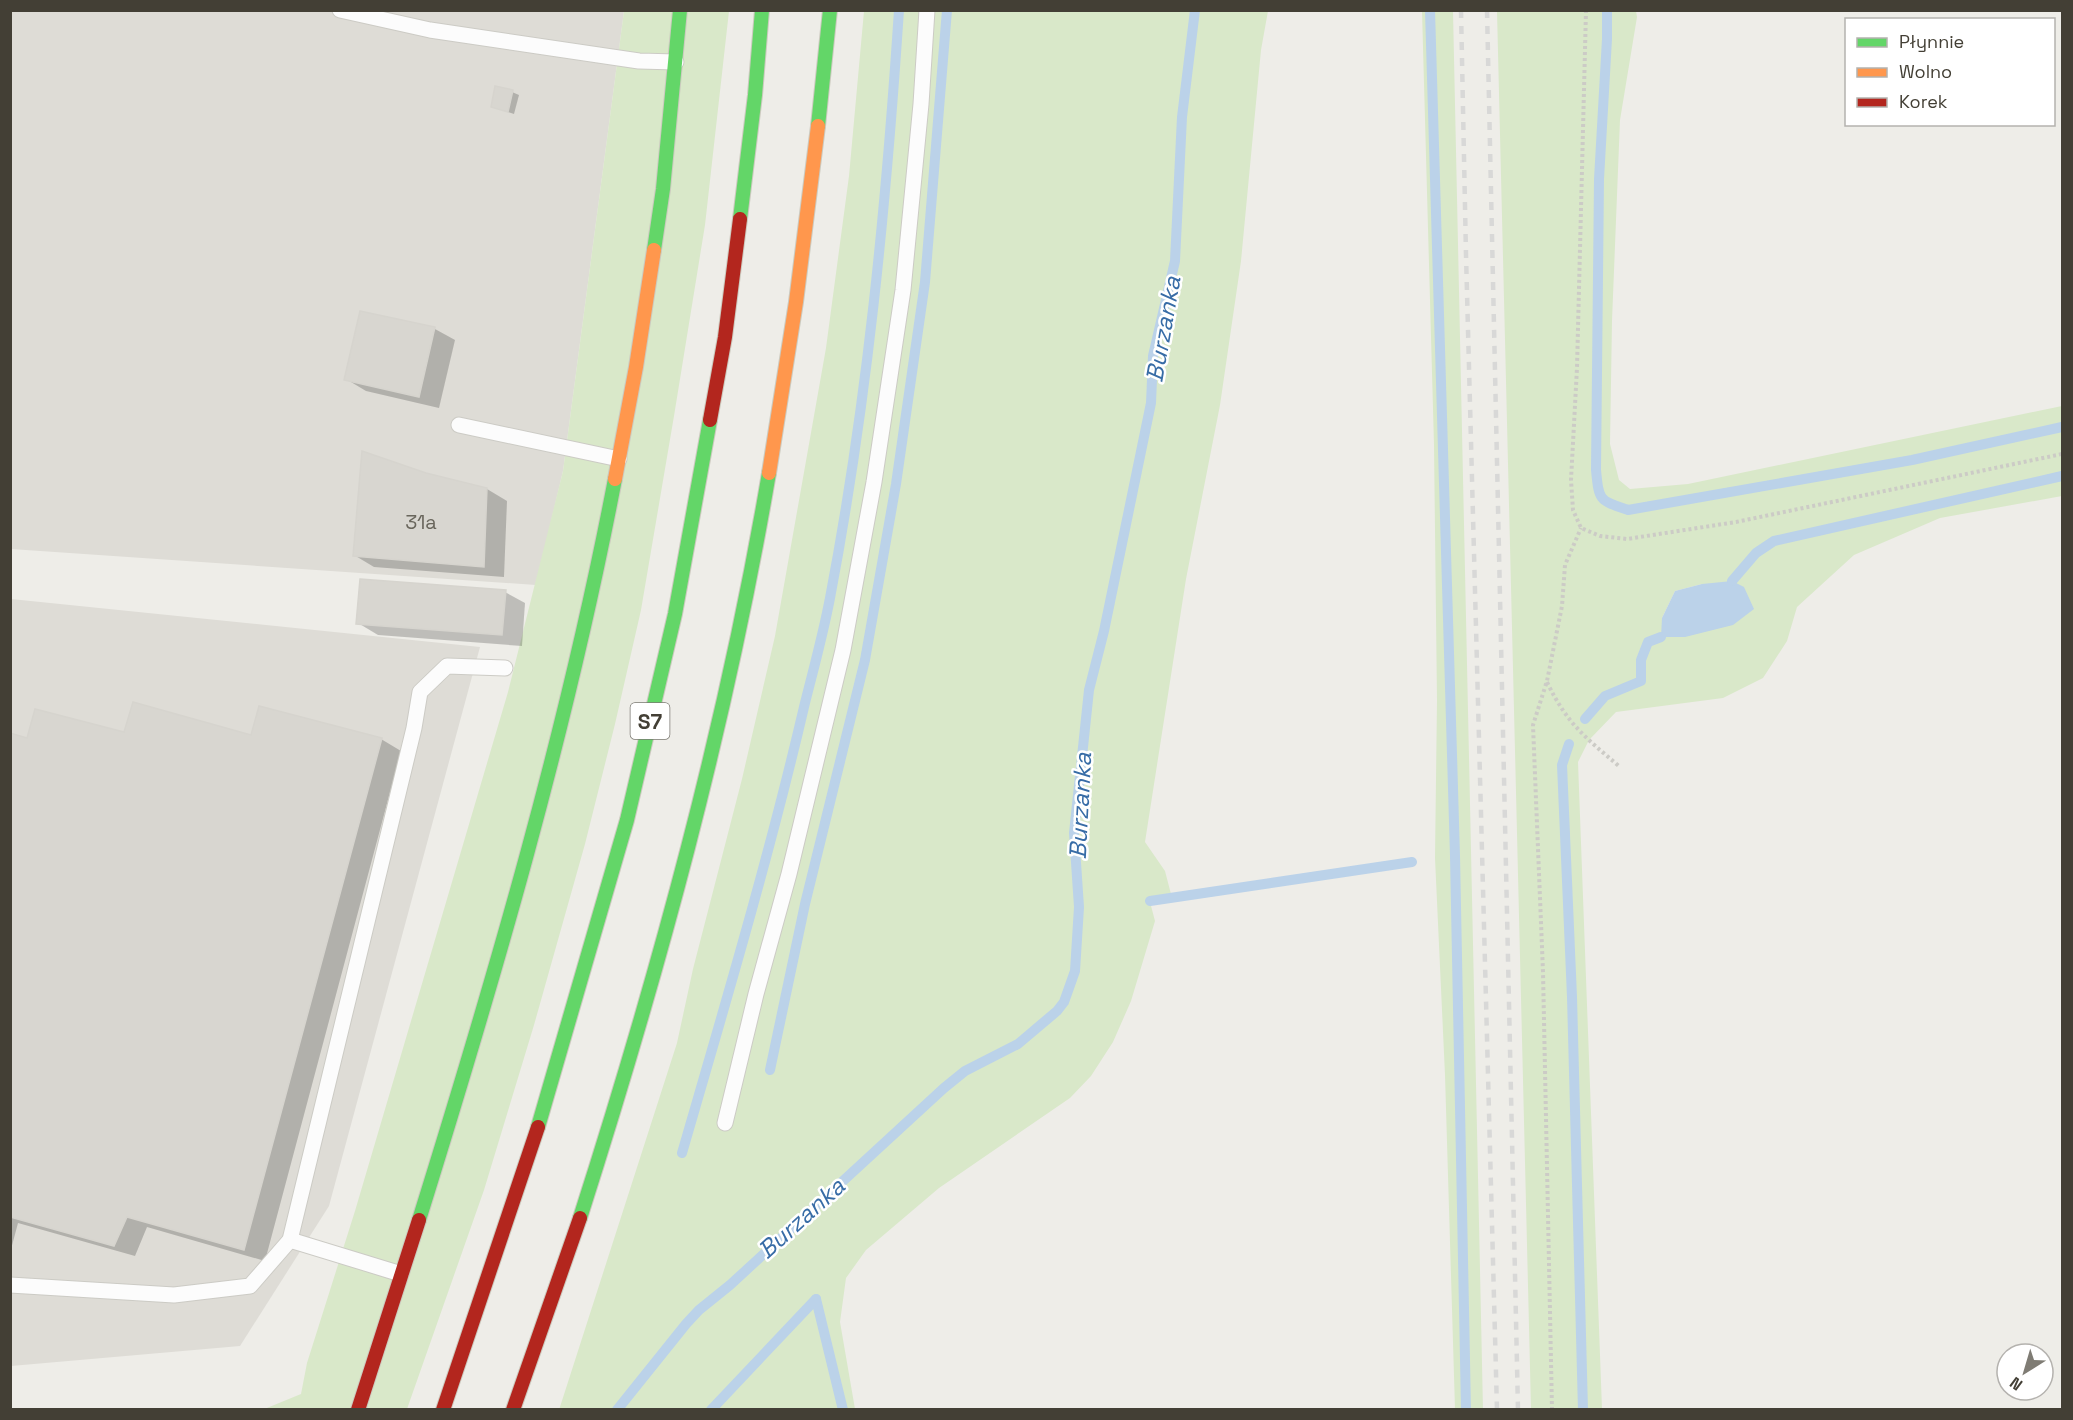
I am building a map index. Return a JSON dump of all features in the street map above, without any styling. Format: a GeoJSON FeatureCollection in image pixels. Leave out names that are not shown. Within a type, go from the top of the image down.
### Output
{"type":"FeatureCollection","features":[{"type":"Feature","properties":{"kind":"main road"},"geometry":{"type":"LineString","coordinates":[[358,1410],[477,1031],[577,661],[619,459],[646,301],[663,179],[680,10]]}},
{"type":"Feature","properties":{"kind":"main road","name":"S7"},"geometry":{"type":"LineString","coordinates":[[443,1410],[525,1170],[565,1040],[627,820],[675,614],[725,337],[755,95],[762,10]]}},
{"type":"Feature","properties":{"kind":"main road"},"geometry":{"type":"LineString","coordinates":[[513,1410],[607,1134],[661,949],[720,714],[769,480],[789,353],[814,162],[830,10]]}},
{"type":"Feature","properties":{"kind":"lane"},"geometry":{"type":"LineString","coordinates":[[340,10],[430,30],[639,61],[676,62]]}},
{"type":"Feature","properties":{"kind":"lane"},"geometry":{"type":"LineString","coordinates":[[725,1123],[756,994],[789,874],[843,650],[874,482],[903,290],[920,114],[927,10]]}},
{"type":"Feature","properties":{"kind":"lane"},"geometry":{"type":"LineString","coordinates":[[459,425],[619,459]]}},
{"type":"Feature","properties":{"kind":"lane"},"geometry":{"type":"LineString","coordinates":[[10,1286],[174,1295],[250,1286],[290,1240],[414,728],[420,692],[447,666],[505,668]]}},
{"type":"Feature","properties":{"kind":"lane"},"geometry":{"type":"LineString","coordinates":[[290,1240],[400,1274]]}},
{"type":"Feature","properties":{"kind":"path"},"geometry":{"type":"LineString","coordinates":[[1586,10],[1577,368],[1571,480],[1573,510],[1581,528],[1600,536],[1627,539],[1736,522],[2062,454]]}},
{"type":"Feature","properties":{"kind":"path"},"geometry":{"type":"LineString","coordinates":[[1552,1410],[1543,972],[1533,725],[1547,681],[1562,606],[1565,565],[1581,528]]}},
{"type":"Feature","properties":{"kind":"path"},"geometry":{"type":"LineString","coordinates":[[1547,681],[1558,705],[1572,725],[1620,767]]}},
{"type":"Feature","properties":{"kind":"shaded area"},"geometry":{"type":"Polygon","coordinates":[[[10,11],[624,11],[563,471],[536,585],[11,549],[10,11]]]}},
{"type":"Feature","properties":{"kind":"shaded area"},"geometry":{"type":"Polygon","coordinates":[[[11,599],[480,647],[329,1206],[240,1346],[11,1366],[11,599]]]}},
{"type":"Feature","properties":{"kind":"green space"},"geometry":{"type":"Polygon","coordinates":[[[624,11],[729,11],[705,225],[641,610],[585,844],[484,1190],[407,1409],[262,1410],[301,1394],[307,1363],[355,1211],[508,692],[563,471],[624,11]]]}},
{"type":"Feature","properties":{"kind":"green space"},"geometry":{"type":"Polygon","coordinates":[[[864,11],[1268,11],[1261,50],[1241,261],[1220,405],[1186,579],[1145,842],[1165,871],[1172,898],[1150,902],[1155,921],[1131,1001],[1113,1042],[1091,1076],[1070,1098],[939,1188],[866,1250],[846,1278],[840,1322],[855,1409],[559,1410],[677,1043],[775,636],[826,348],[849,176],[864,11]]]}},
{"type":"Feature","properties":{"kind":"green space"},"geometry":{"type":"Polygon","coordinates":[[[1422,11],[1453,11],[1483,1410],[1455,1409],[1445,1075],[1435,858],[1437,700],[1434,445],[1422,11]]]}},
{"type":"Feature","properties":{"kind":"green space"},"geometry":{"type":"Polygon","coordinates":[[[1497,11],[1636,11],[1637,17],[1620,120],[1612,321],[1610,444],[1619,480],[1630,489],[1688,484],[2062,406],[2062,496],[1940,518],[1854,555],[1797,607],[1787,641],[1763,678],[1723,698],[1616,712],[1589,740],[1578,762],[1602,1409],[1531,1409],[1497,11]],[[1702,584],[1675,591],[1662,618],[1702,584]]]}},
{"type":"Feature","properties":{"kind":"water"},"geometry":{"type":"Polygon","coordinates":[[[1732,581],[1744,587],[1754,609],[1733,625],[1685,637],[1661,637],[1662,618],[1675,591],[1702,584],[1732,581]]]}},
{"type":"Feature","properties":{"kind":"building"},"geometry":{"type":"Polygon","coordinates":[[[495,86],[513,90],[508,112],[491,107],[495,86]]]}},
{"type":"Feature","properties":{"kind":"building"},"geometry":{"type":"Polygon","coordinates":[[[360,311],[435,327],[419,397],[344,380],[360,311]]]}},
{"type":"Feature","properties":{"kind":"building"},"geometry":{"type":"Polygon","coordinates":[[[362,451],[426,473],[487,488],[484,567],[353,556],[362,451]]]}},
{"type":"Feature","properties":{"kind":"building"},"geometry":{"type":"Polygon","coordinates":[[[360,579],[506,590],[502,635],[356,624],[360,579]]]}},
{"type":"Feature","properties":{"kind":"building"},"geometry":{"type":"Polygon","coordinates":[[[133,702],[251,735],[259,706],[382,738],[244,1250],[127,1217],[114,1246],[10,1217],[10,733],[27,738],[35,709],[124,732],[133,702]]]}},
{"type":"Feature","properties":{"kind":"waterway"},"geometry":{"type":"LineString","coordinates":[[682,1153],[761,875],[830,598],[855,452],[874,305],[899,10]]}},
{"type":"Feature","properties":{"kind":"waterway"},"geometry":{"type":"LineString","coordinates":[[770,1070],[805,904],[865,660],[896,484],[925,282],[947,10]]}},
{"type":"Feature","properties":{"kind":"waterway","name":"Burzanka"},"geometry":{"type":"LineString","coordinates":[[617,1410],[699,1310],[730,1285],[944,1088],[965,1071],[1018,1044],[1057,1011],[1064,1002],[1075,971],[1079,907],[1074,833],[1089,690],[1104,631],[1151,403],[1153,356],[1175,261],[1182,117],[1195,10]]}},
{"type":"Feature","properties":{"kind":"waterway"},"geometry":{"type":"LineString","coordinates":[[1430,10],[1455,856],[1466,1410]]}},
{"type":"Feature","properties":{"kind":"waterway"},"geometry":{"type":"LineString","coordinates":[[1607,10],[1599,179],[1596,470],[1598,488],[1602,498],[1628,510],[1912,460],[2062,427]]}},
{"type":"Feature","properties":{"kind":"waterway"},"geometry":{"type":"LineString","coordinates":[[1732,581],[1756,553],[1774,541],[2062,476]]}},
{"type":"Feature","properties":{"kind":"waterway"},"geometry":{"type":"LineString","coordinates":[[1585,719],[1605,696],[1641,681],[1641,660],[1648,642],[1661,637]]}},
{"type":"Feature","properties":{"kind":"waterway"},"geometry":{"type":"LineString","coordinates":[[1569,744],[1562,765],[1572,997],[1583,1410]]}},
{"type":"Feature","properties":{"kind":"waterway"},"geometry":{"type":"LineString","coordinates":[[1150,901],[1412,862]]}},
{"type":"Feature","properties":{"kind":"waterway"},"geometry":{"type":"LineString","coordinates":[[816,1299],[843,1410]]}},
{"type":"Feature","properties":{"kind":"waterway"},"geometry":{"type":"LineString","coordinates":[[711,1410],[816,1299]]}},
{"type":"Feature","properties":{"kind":"railway"},"geometry":{"type":"LineString","coordinates":[[1461,10],[1497,1410]]}},
{"type":"Feature","properties":{"kind":"railway"},"geometry":{"type":"LineString","coordinates":[[1487,10],[1518,1410]]}},
{"type":"Feature","properties":{"kind":"traffic: fast"},"geometry":{"type":"LineString","coordinates":[[654,250],[663,189],[680,10]]}},
{"type":"Feature","properties":{"kind":"traffic: fast"},"geometry":{"type":"LineString","coordinates":[[740,219],[755,95],[762,10]]}},
{"type":"Feature","properties":{"kind":"traffic: fast"},"geometry":{"type":"LineString","coordinates":[[818,126],[830,10]]}},
{"type":"Feature","properties":{"kind":"traffic: fast"},"geometry":{"type":"LineString","coordinates":[[538,1127],[627,820],[675,614],[710,420]]}},
{"type":"Feature","properties":{"kind":"traffic: fast"},"geometry":{"type":"LineString","coordinates":[[580,1218],[663,942],[688,849],[732,662],[769,473]]}},
{"type":"Feature","properties":{"kind":"traffic: fast"},"geometry":{"type":"LineString","coordinates":[[419,1220],[528,852],[575,666],[615,479]]}},
{"type":"Feature","properties":{"kind":"traffic: slow"},"geometry":{"type":"LineString","coordinates":[[769,473],[796,302],[818,126]]}},
{"type":"Feature","properties":{"kind":"traffic: slow"},"geometry":{"type":"LineString","coordinates":[[615,479],[636,367],[654,250]]}},
{"type":"Feature","properties":{"kind":"traffic: jam"},"geometry":{"type":"LineString","coordinates":[[710,420],[725,337],[740,219]]}},
{"type":"Feature","properties":{"kind":"traffic: jam"},"geometry":{"type":"LineString","coordinates":[[443,1410],[538,1127]]}},
{"type":"Feature","properties":{"kind":"traffic: jam"},"geometry":{"type":"LineString","coordinates":[[513,1410],[580,1218]]}},
{"type":"Feature","properties":{"kind":"traffic: jam"},"geometry":{"type":"LineString","coordinates":[[358,1410],[419,1220]]}}]}
